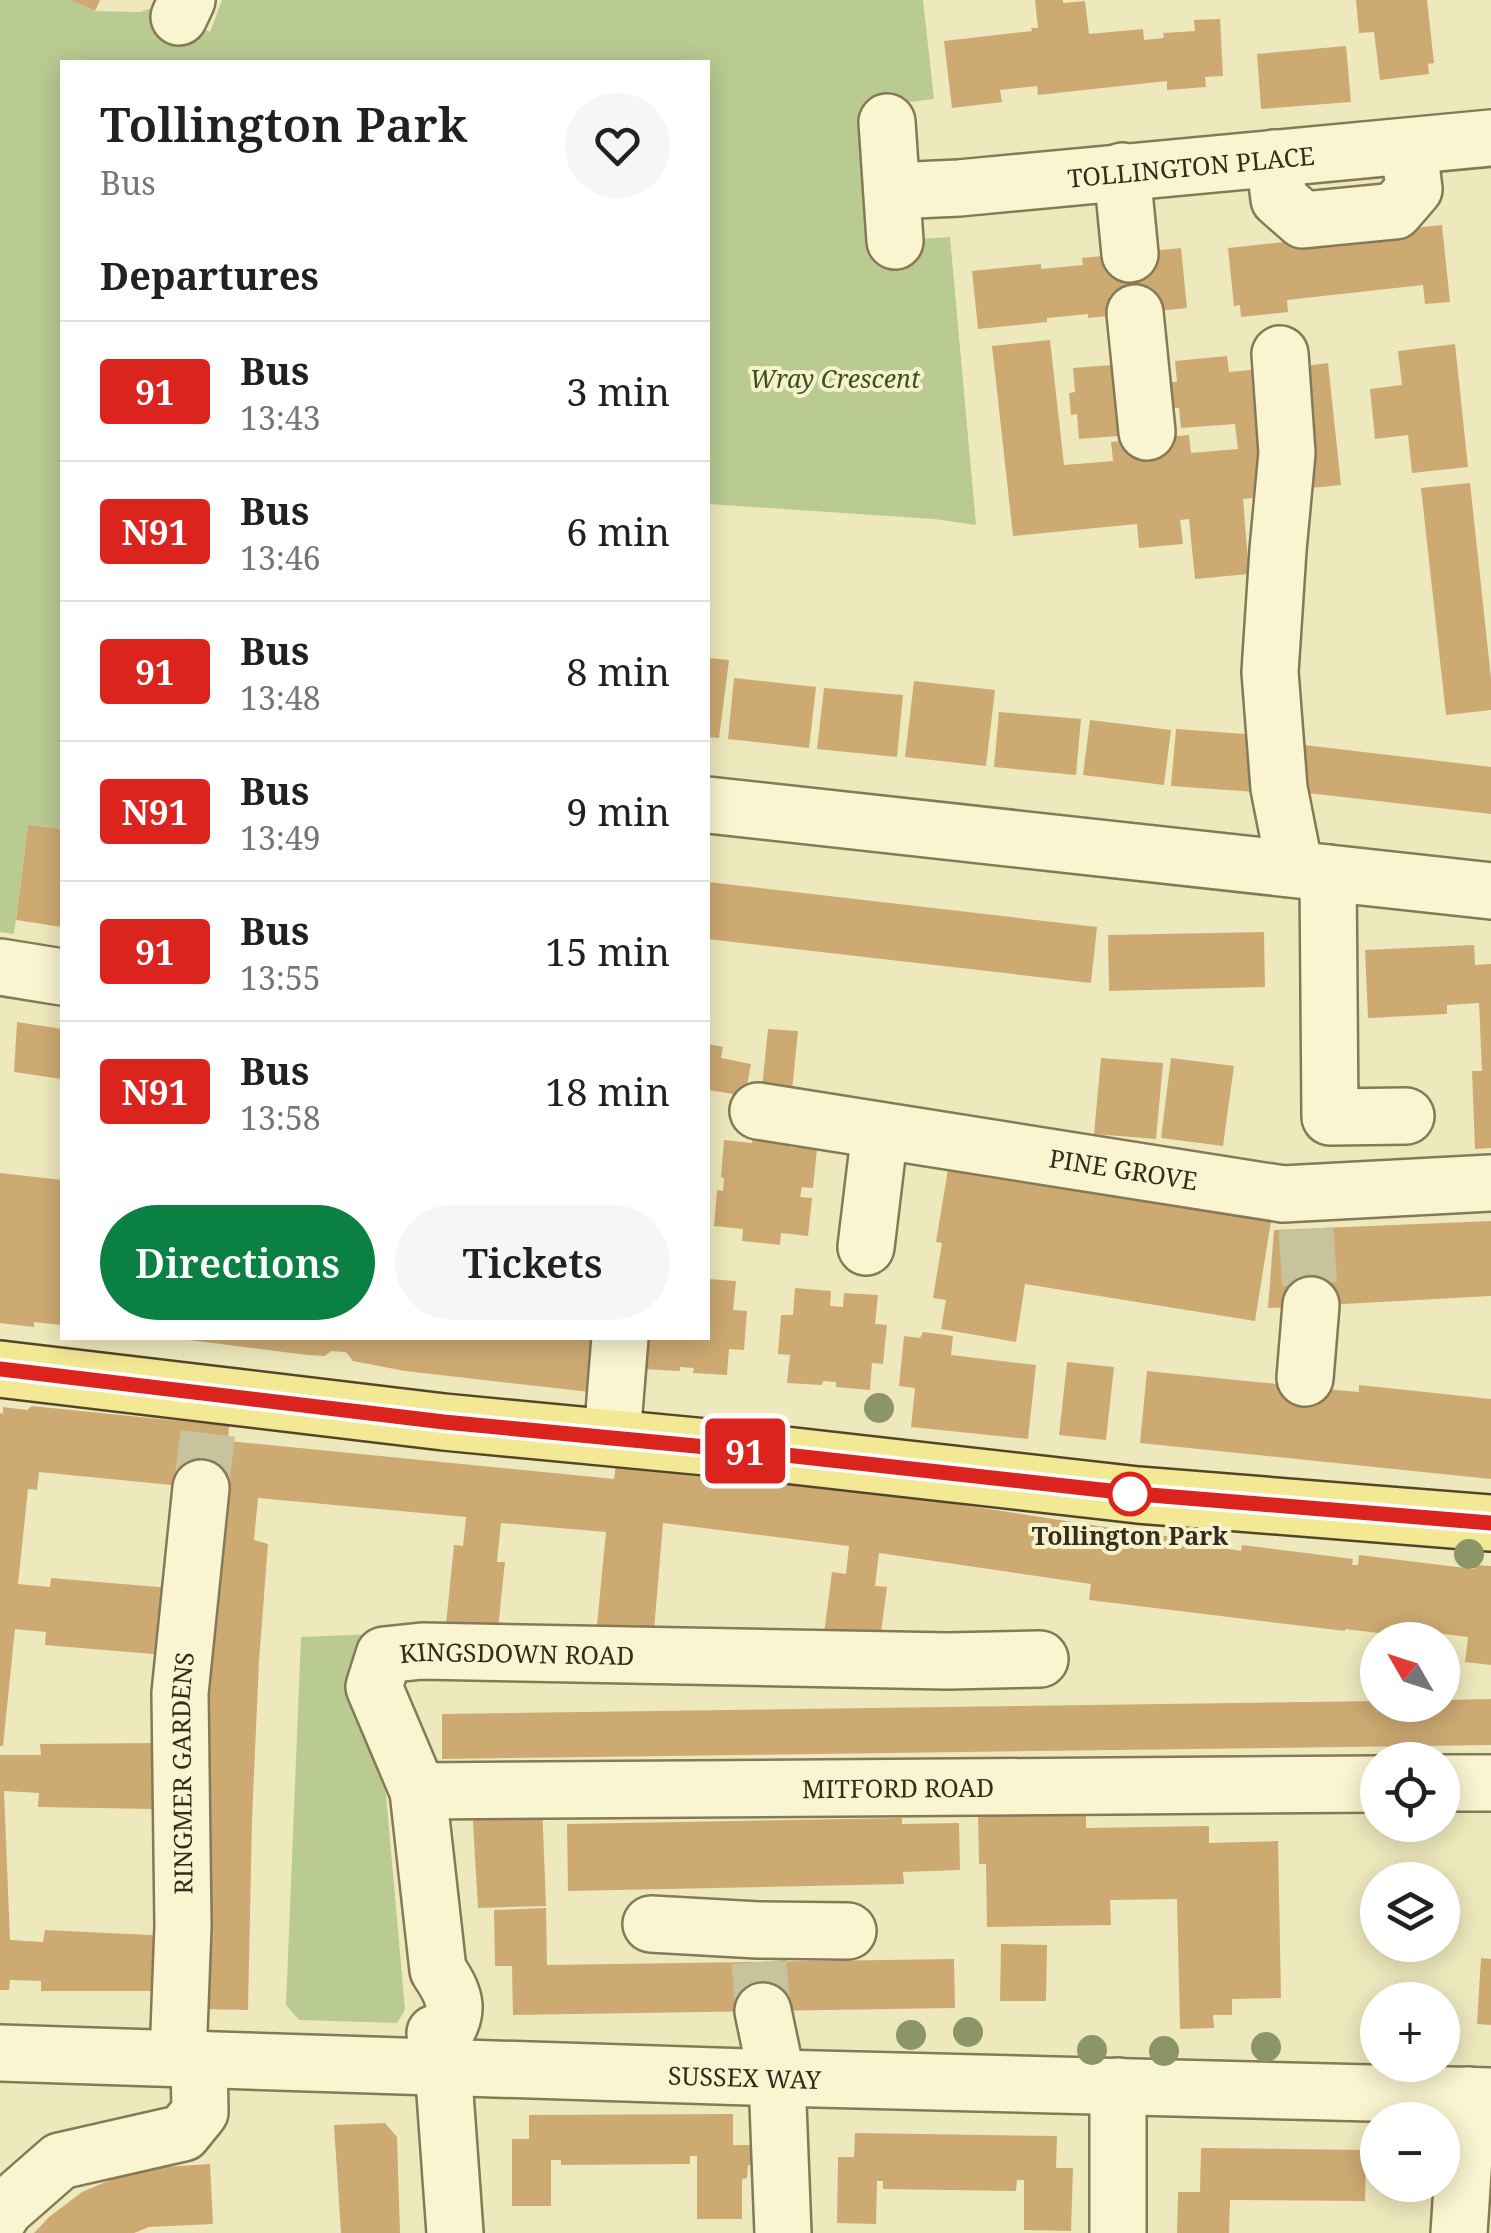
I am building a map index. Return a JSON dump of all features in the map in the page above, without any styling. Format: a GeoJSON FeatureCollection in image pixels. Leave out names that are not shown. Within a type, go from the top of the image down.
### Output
{"type":"FeatureCollection","features":[{"type":"Feature","properties":{"kind":"main road"},"geometry":{"type":"LineString","coordinates":[[0,1368],[211,1409],[444,1422],[1138,1494],[1491,1523]]}},
{"type":"Feature","properties":{"kind":"street","name":"TOLLINGTON PLACE"},"geometry":{"type":"LineString","coordinates":[[887,122],[894,216],[959,188],[1491,138]]}},
{"type":"Feature","properties":{"kind":"street"},"geometry":{"type":"LineString","coordinates":[[1122,171],[1130,254]]}},
{"type":"Feature","properties":{"kind":"street"},"geometry":{"type":"LineString","coordinates":[[1135,313],[1146,432]]}},
{"type":"Feature","properties":{"kind":"street"},"geometry":{"type":"LineString","coordinates":[[1280,354],[1287,453],[1270,672],[1279,788],[1312,871],[1330,1117],[1406,1116]]}},
{"type":"Feature","properties":{"kind":"street"},"geometry":{"type":"LineString","coordinates":[[710,805],[1491,891]]}},
{"type":"Feature","properties":{"kind":"street"},"geometry":{"type":"LineString","coordinates":[[0,967],[60,977]]}},
{"type":"Feature","properties":{"kind":"street","name":"PINE GROVE"},"geometry":{"type":"LineString","coordinates":[[758,1111],[1284,1194],[1304,1211],[1491,1183]]}},
{"type":"Feature","properties":{"kind":"street"},"geometry":{"type":"LineString","coordinates":[[866,1247],[880,1130]]}},
{"type":"Feature","properties":{"kind":"street"},"geometry":{"type":"LineString","coordinates":[[1305,1378],[1311,1306]]}},
{"type":"Feature","properties":{"kind":"street"},"geometry":{"type":"LineString","coordinates":[[612,1437],[620,1340]]}},
{"type":"Feature","properties":{"kind":"street","name":"RINGMER GARDENS"},"geometry":{"type":"LineString","coordinates":[[0,2217],[60,2161],[182,2133],[200,2112],[189,2059],[180,1692],[202,1488]]}},
{"type":"Feature","properties":{"kind":"street","name":"KINGSDOWN ROAD"},"geometry":{"type":"LineString","coordinates":[[455,2233],[441,2053],[453,2024],[453,1991],[438,1970],[418,1791],[374,1687],[384,1654],[422,1650],[948,1661],[1040,1659]]}},
{"type":"Feature","properties":{"kind":"street"},"geometry":{"type":"LineString","coordinates":[[1460,1783],[1491,1783]]}},
{"type":"Feature","properties":{"kind":"street","name":"MITFORD ROAD"},"geometry":{"type":"LineString","coordinates":[[418,1791],[1360,1784]]}},
{"type":"Feature","properties":{"kind":"street"},"geometry":{"type":"LineString","coordinates":[[652,1924],[760,1968],[848,1931]]}},
{"type":"Feature","properties":{"kind":"street"},"geometry":{"type":"LineString","coordinates":[[760,1968],[777,2078],[784,2233]]}},
{"type":"Feature","properties":{"kind":"street","name":"SUSSEX WAY"},"geometry":{"type":"LineString","coordinates":[[0,2053],[189,2059],[441,2053],[777,2078],[1480,2096]]}},
{"type":"Feature","properties":{"kind":"street"},"geometry":{"type":"LineString","coordinates":[[1118,2086],[1118,2233]]}},
{"type":"Feature","properties":{"kind":"street"},"geometry":{"type":"LineString","coordinates":[[1460,2233],[1480,2096]]}},
{"type":"Feature","properties":{"kind":"green space","name":"Wray Crescent"},"geometry":{"type":"Polygon","coordinates":[[[0,0],[71,0],[95,11],[140,12],[157,6],[210,32],[222,0],[923,0],[934,99],[860,108],[873,242],[950,237],[976,525],[710,504],[710,60],[60,60],[60,829],[28,825],[14,934],[0,932],[0,0]]]}},
{"type":"Feature","properties":{"kind":"green space"},"geometry":{"type":"Polygon","coordinates":[[[376,1634],[353,1696],[386,1794],[405,2010],[397,2023],[299,2020],[286,2005],[301,1637],[376,1634]]]}},
{"type":"Feature","properties":{"kind":"building"},"geometry":{"type":"Polygon","coordinates":[[[71,0],[100,0],[95,11],[71,0]]]}},
{"type":"Feature","properties":{"kind":"building"},"geometry":{"type":"Polygon","coordinates":[[[1035,0],[1085,1],[1089,34],[1143,29],[1144,40],[1164,38],[1163,33],[1195,31],[1194,20],[1220,19],[1223,76],[1205,77],[1206,87],[1167,90],[1167,81],[1038,95],[1037,86],[1000,90],[1002,102],[952,108],[944,41],[1032,31],[1031,28],[1038,28],[1035,0]]]}},
{"type":"Feature","properties":{"kind":"building"},"geometry":{"type":"Polygon","coordinates":[[[1356,0],[1427,0],[1434,63],[1428,64],[1429,74],[1380,80],[1374,32],[1359,33],[1356,0]]]}},
{"type":"Feature","properties":{"kind":"building"},"geometry":{"type":"Polygon","coordinates":[[[1346,46],[1351,102],[1261,109],[1257,54],[1346,46]]]}},
{"type":"Feature","properties":{"kind":"building"},"geometry":{"type":"Polygon","coordinates":[[[1442,225],[1450,302],[1425,304],[1423,285],[1287,300],[1288,312],[1241,317],[1240,305],[1234,306],[1228,248],[1442,225]]]}},
{"type":"Feature","properties":{"kind":"building"},"geometry":{"type":"Polygon","coordinates":[[[1181,248],[1187,308],[1047,318],[1047,322],[978,329],[972,271],[1041,264],[1041,269],[1083,265],[1082,258],[1181,248]]]}},
{"type":"Feature","properties":{"kind":"building"},"geometry":{"type":"Polygon","coordinates":[[[1050,340],[1064,465],[1113,461],[1111,442],[1189,435],[1191,453],[1238,449],[1235,424],[1181,428],[1179,408],[1171,408],[1169,382],[1177,382],[1175,361],[1227,356],[1229,372],[1262,369],[1275,495],[1243,499],[1249,574],[1195,579],[1189,519],[1180,520],[1183,544],[1139,548],[1137,524],[1013,536],[992,346],[1050,340]]]}},
{"type":"Feature","properties":{"kind":"building"},"geometry":{"type":"Polygon","coordinates":[[[1455,344],[1468,467],[1412,473],[1408,435],[1375,439],[1370,389],[1402,385],[1398,351],[1455,344]]]}},
{"type":"Feature","properties":{"kind":"building"},"geometry":{"type":"Polygon","coordinates":[[[1328,363],[1341,485],[1311,488],[1298,367],[1328,363]]]}},
{"type":"Feature","properties":{"kind":"building"},"geometry":{"type":"Polygon","coordinates":[[[1112,365],[1114,388],[1121,387],[1123,411],[1115,412],[1118,436],[1079,439],[1077,414],[1071,415],[1069,393],[1075,392],[1073,368],[1112,365]]]}},
{"type":"Feature","properties":{"kind":"building"},"geometry":{"type":"Polygon","coordinates":[[[1470,483],[1491,710],[1446,715],[1421,488],[1470,483]]]}},
{"type":"Feature","properties":{"kind":"building"},"geometry":{"type":"Polygon","coordinates":[[[710,658],[729,660],[719,738],[710,737],[710,658]]]}},
{"type":"Feature","properties":{"kind":"building"},"geometry":{"type":"Polygon","coordinates":[[[734,678],[816,687],[809,748],[728,739],[734,678]]]}},
{"type":"Feature","properties":{"kind":"building"},"geometry":{"type":"Polygon","coordinates":[[[914,681],[995,690],[986,766],[905,757],[914,681]]]}},
{"type":"Feature","properties":{"kind":"building"},"geometry":{"type":"Polygon","coordinates":[[[824,688],[903,695],[897,757],[817,749],[824,688]]]}},
{"type":"Feature","properties":{"kind":"building"},"geometry":{"type":"Polygon","coordinates":[[[999,712],[1081,719],[1076,775],[994,767],[999,712]]]}},
{"type":"Feature","properties":{"kind":"building"},"geometry":{"type":"Polygon","coordinates":[[[1090,720],[1171,730],[1164,785],[1083,775],[1090,720]]]}},
{"type":"Feature","properties":{"kind":"building"},"geometry":{"type":"Polygon","coordinates":[[[1176,729],[1259,735],[1255,792],[1171,786],[1176,729]]]}},
{"type":"Feature","properties":{"kind":"building"},"geometry":{"type":"Polygon","coordinates":[[[1304,745],[1491,767],[1491,814],[1299,792],[1304,745]]]}},
{"type":"Feature","properties":{"kind":"building"},"geometry":{"type":"Polygon","coordinates":[[[28,825],[60,829],[60,927],[16,920],[28,825]]]}},
{"type":"Feature","properties":{"kind":"building"},"geometry":{"type":"Polygon","coordinates":[[[710,882],[1097,927],[1091,983],[710,939],[710,882]]]}},
{"type":"Feature","properties":{"kind":"building"},"geometry":{"type":"Polygon","coordinates":[[[1264,932],[1265,987],[1109,991],[1108,935],[1264,932]]]}},
{"type":"Feature","properties":{"kind":"building"},"geometry":{"type":"Polygon","coordinates":[[[1474,945],[1475,965],[1491,964],[1491,1148],[1475,1149],[1472,1071],[1482,1071],[1479,1003],[1447,1005],[1447,1014],[1368,1018],[1365,950],[1474,945]]]}},
{"type":"Feature","properties":{"kind":"building"},"geometry":{"type":"Polygon","coordinates":[[[17,1022],[60,1029],[60,1079],[14,1072],[17,1022]]]}},
{"type":"Feature","properties":{"kind":"building"},"geometry":{"type":"Polygon","coordinates":[[[768,1029],[798,1031],[791,1101],[761,1098],[768,1029]]]}},
{"type":"Feature","properties":{"kind":"building"},"geometry":{"type":"Polygon","coordinates":[[[710,1044],[723,1047],[721,1058],[751,1064],[745,1096],[710,1090],[710,1044]]]}},
{"type":"Feature","properties":{"kind":"building"},"geometry":{"type":"Polygon","coordinates":[[[1101,1058],[1163,1063],[1156,1139],[1094,1134],[1101,1058]]]}},
{"type":"Feature","properties":{"kind":"building"},"geometry":{"type":"Polygon","coordinates":[[[1171,1058],[1234,1066],[1223,1146],[1161,1138],[1171,1058]]]}},
{"type":"Feature","properties":{"kind":"building"},"geometry":{"type":"Polygon","coordinates":[[[754,1132],[791,1136],[790,1147],[817,1149],[813,1188],[802,1187],[800,1197],[812,1198],[808,1236],[781,1233],[780,1245],[742,1241],[743,1229],[714,1226],[717,1190],[723,1191],[724,1140],[752,1143],[754,1132]]]}},
{"type":"Feature","properties":{"kind":"building"},"geometry":{"type":"Polygon","coordinates":[[[948,1169],[1271,1221],[1255,1321],[1025,1284],[1016,1342],[941,1329],[946,1300],[933,1298],[942,1243],[936,1242],[948,1169]]]}},
{"type":"Feature","properties":{"kind":"building"},"geometry":{"type":"Polygon","coordinates":[[[0,1173],[60,1180],[60,1325],[0,1323],[0,1173]]]}},
{"type":"Feature","properties":{"kind":"building"},"geometry":{"type":"Polygon","coordinates":[[[1491,1221],[1491,1296],[1268,1308],[1274,1230],[1491,1221]]]}},
{"type":"Feature","properties":{"kind":"building"},"geometry":{"type":"Polygon","coordinates":[[[710,1279],[736,1281],[733,1310],[747,1311],[744,1350],[729,1349],[727,1375],[693,1373],[694,1368],[645,1369],[640,1340],[710,1340],[710,1279]]]}},
{"type":"Feature","properties":{"kind":"building"},"geometry":{"type":"Polygon","coordinates":[[[795,1288],[831,1291],[830,1306],[843,1307],[844,1293],[878,1295],[875,1324],[887,1325],[883,1364],[872,1363],[870,1390],[836,1387],[836,1382],[787,1383],[790,1355],[778,1354],[781,1315],[793,1315],[795,1288]]]}},
{"type":"Feature","properties":{"kind":"building"},"geometry":{"type":"Polygon","coordinates":[[[923,1332],[953,1336],[951,1355],[1036,1365],[1028,1439],[911,1427],[915,1388],[899,1386],[904,1336],[920,1338],[923,1332]]]}},
{"type":"Feature","properties":{"kind":"building"},"geometry":{"type":"Polygon","coordinates":[[[189,1340],[594,1340],[590,1392],[405,1371],[353,1361],[346,1352],[308,1355],[189,1340]]]}},
{"type":"Feature","properties":{"kind":"building"},"geometry":{"type":"Polygon","coordinates":[[[1067,1362],[1114,1367],[1106,1440],[1059,1435],[1067,1362]]]}},
{"type":"Feature","properties":{"kind":"building"},"geometry":{"type":"Polygon","coordinates":[[[1147,1371],[1359,1392],[1359,1385],[1491,1399],[1491,1479],[1140,1443],[1147,1371]]]}},
{"type":"Feature","properties":{"kind":"building"},"geometry":{"type":"Polygon","coordinates":[[[32,1406],[229,1426],[228,1441],[614,1479],[616,1465],[670,1470],[949,1503],[1230,1543],[1229,1549],[1241,1551],[1242,1545],[1353,1559],[1352,1565],[1358,1565],[1359,1555],[1474,1569],[1475,1565],[1491,1566],[1491,1665],[1465,1662],[1468,1637],[1460,1636],[1460,1622],[1360,1622],[1360,1631],[1345,1631],[1089,1600],[1091,1584],[879,1553],[875,1586],[887,1587],[880,1640],[824,1633],[832,1572],[846,1574],[849,1546],[663,1523],[654,1631],[597,1625],[606,1532],[501,1523],[497,1562],[505,1562],[498,1629],[446,1624],[454,1545],[463,1546],[466,1517],[258,1498],[254,1540],[268,1544],[252,1820],[248,2010],[199,2009],[189,1819],[222,1490],[39,1472],[37,1490],[28,1489],[18,1584],[50,1587],[51,1578],[171,1588],[165,1655],[45,1645],[46,1632],[15,1629],[0,1746],[0,1413],[3,1414],[3,1407],[27,1410],[32,1406]]]}},
{"type":"Feature","properties":{"kind":"building"},"geometry":{"type":"Polygon","coordinates":[[[1491,1699],[1491,1745],[1360,1742],[1360,1747],[442,1759],[442,1714],[1360,1701],[1360,1722],[1460,1722],[1460,1700],[1491,1699]]]}},
{"type":"Feature","properties":{"kind":"building"},"geometry":{"type":"Polygon","coordinates":[[[156,1743],[153,1809],[38,1807],[39,1793],[4,1791],[10,1940],[43,1942],[45,1930],[170,1936],[168,1991],[41,1991],[41,1981],[10,1980],[9,1990],[0,1990],[0,1755],[41,1755],[40,1744],[156,1743]]]}},
{"type":"Feature","properties":{"kind":"building"},"geometry":{"type":"Polygon","coordinates":[[[542,1803],[546,1906],[478,1908],[472,1806],[542,1803]]]}},
{"type":"Feature","properties":{"kind":"building"},"geometry":{"type":"Polygon","coordinates":[[[1086,1814],[1086,1828],[1209,1826],[1209,1843],[1278,1841],[1281,1998],[1232,1999],[1232,2015],[1213,2015],[1214,2028],[1180,2029],[1177,1899],[1110,1900],[1111,1925],[987,1927],[986,1864],[979,1864],[978,1816],[1086,1814]]]}},
{"type":"Feature","properties":{"kind":"building"},"geometry":{"type":"Polygon","coordinates":[[[902,1818],[902,1824],[959,1823],[960,1870],[903,1872],[904,1884],[568,1891],[567,1824],[902,1818]]]}},
{"type":"Feature","properties":{"kind":"building"},"geometry":{"type":"Polygon","coordinates":[[[546,1908],[547,1965],[954,1959],[955,2008],[513,2015],[512,1966],[495,1966],[494,1910],[546,1908]]]}},
{"type":"Feature","properties":{"kind":"building"},"geometry":{"type":"Polygon","coordinates":[[[1001,1944],[1047,1945],[1046,2001],[1000,2001],[1001,1944]]]}},
{"type":"Feature","properties":{"kind":"building"},"geometry":{"type":"Polygon","coordinates":[[[1481,1958],[1491,1959],[1491,2025],[1477,2024],[1481,1958]]]}},
{"type":"Feature","properties":{"kind":"building"},"geometry":{"type":"Polygon","coordinates":[[[733,2114],[733,2145],[755,2145],[755,2164],[748,2165],[747,2178],[742,2179],[742,2219],[697,2219],[697,2156],[690,2156],[690,2164],[561,2165],[561,2160],[551,2160],[551,2206],[512,2206],[512,2139],[529,2139],[529,2115],[733,2114]]]}},
{"type":"Feature","properties":{"kind":"building"},"geometry":{"type":"Polygon","coordinates":[[[385,2123],[397,2137],[400,2233],[341,2233],[334,2125],[385,2123]]]}},
{"type":"Feature","properties":{"kind":"building"},"geometry":{"type":"Polygon","coordinates":[[[855,2133],[1057,2136],[1056,2168],[1073,2168],[1071,2231],[1024,2230],[1024,2180],[1017,2180],[1016,2191],[883,2189],[883,2181],[877,2181],[876,2224],[837,2223],[838,2157],[854,2157],[855,2133]]]}},
{"type":"Feature","properties":{"kind":"building"},"geometry":{"type":"Polygon","coordinates":[[[1201,2148],[1360,2150],[1360,2201],[1230,2200],[1229,2233],[1177,2233],[1178,2192],[1200,2192],[1201,2148]]]}},
{"type":"Feature","properties":{"kind":"building"},"geometry":{"type":"Polygon","coordinates":[[[210,2164],[213,2224],[149,2227],[134,2233],[34,2233],[82,2192],[122,2175],[210,2164]]]}},
{"type":"Feature","properties":{"kind":"tunnel"},"geometry":{"type":"LineString","coordinates":[[1306,1229],[1311,1305]]}},
{"type":"Feature","properties":{"kind":"tunnel"},"geometry":{"type":"LineString","coordinates":[[201,1488],[209,1424]]}},
{"type":"Feature","properties":{"kind":"tunnel"},"geometry":{"type":"LineString","coordinates":[[759,1962],[763,2011]]}},
{"type":"Feature","properties":{"kind":"bus line","name":"91"},"geometry":{"type":"LineString","coordinates":[[0,1369],[444,1422],[1138,1494],[1491,1523]]}},
{"type":"Feature","properties":{"kind":"place","name":"Tollington Park"},"geometry":{"type":"Point","coordinates":[1130,1494]}}]}
